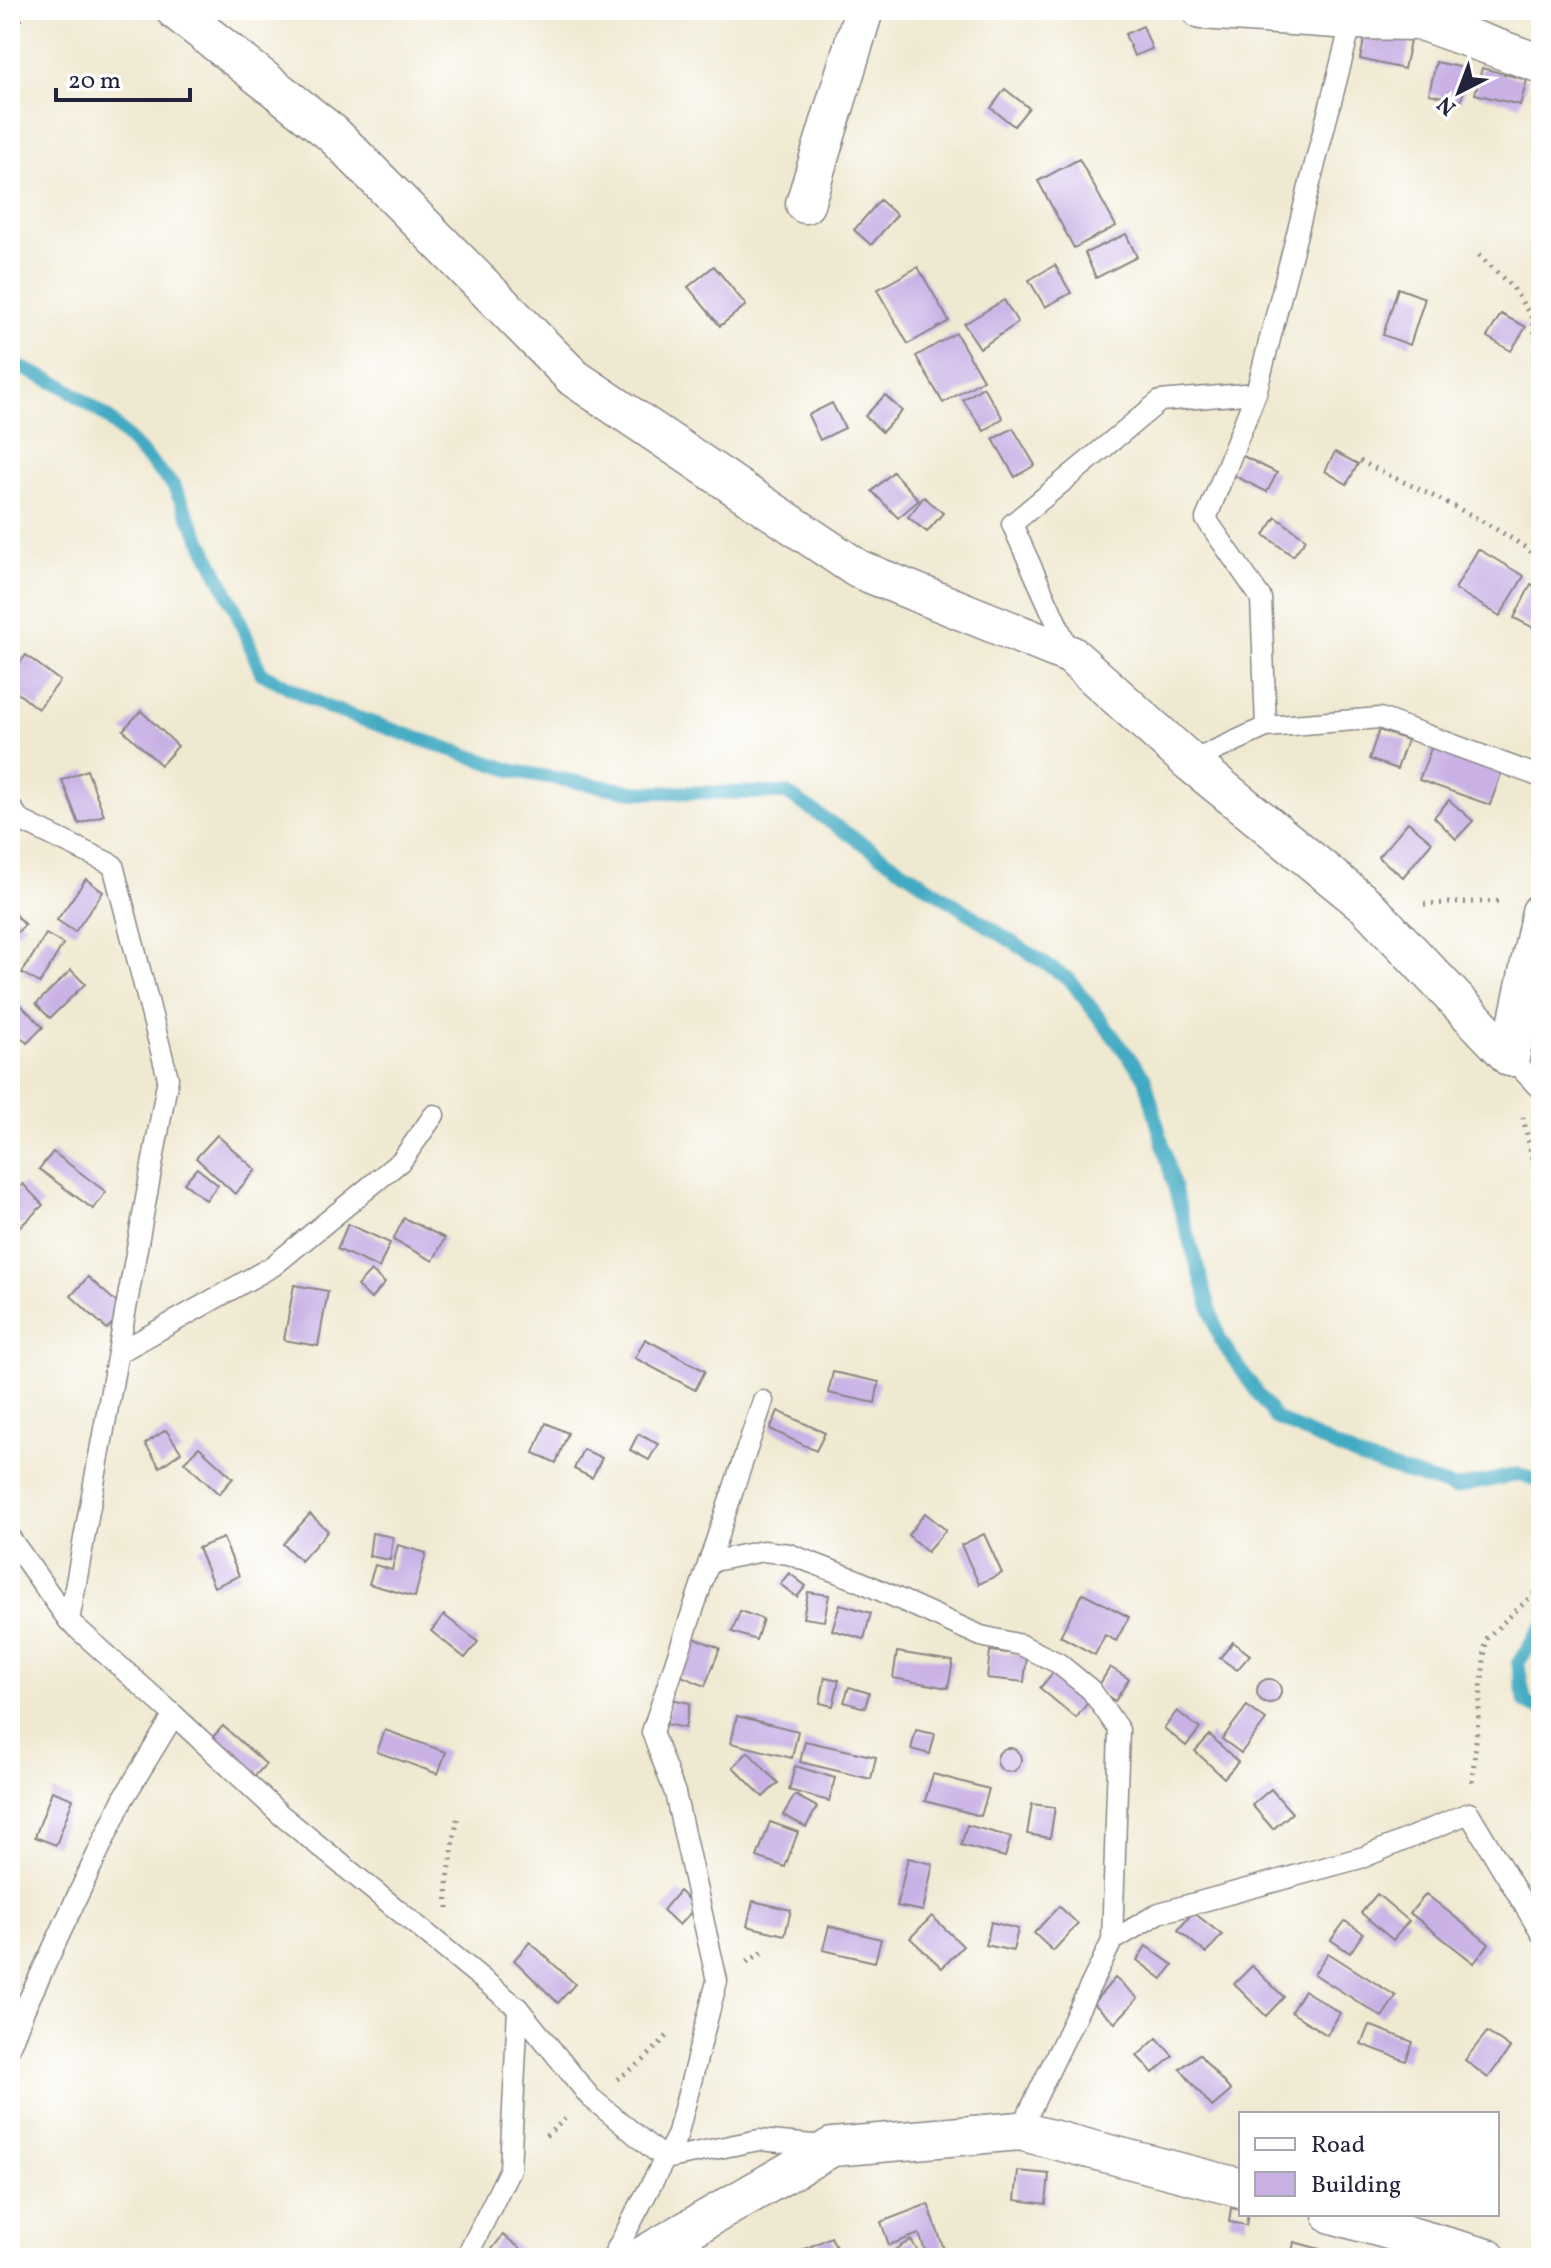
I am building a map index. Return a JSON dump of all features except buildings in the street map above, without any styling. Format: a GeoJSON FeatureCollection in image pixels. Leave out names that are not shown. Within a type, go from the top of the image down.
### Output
{"type":"FeatureCollection","features":[{"type":"Feature","properties":{"kind":"street"},"geometry":{"type":"LineString","coordinates":[[175,10],[333,134],[574,378],[858,569],[1071,655],[1190,762],[1367,906],[1510,1057]]}},
{"type":"Feature","properties":{"kind":"street"},"geometry":{"type":"LineString","coordinates":[[805,204],[864,10]]}},
{"type":"Feature","properties":{"kind":"street"},"geometry":{"type":"LineString","coordinates":[[1201,10],[1350,15],[1421,21],[1541,64]]}},
{"type":"Feature","properties":{"kind":"street"},"geometry":{"type":"LineString","coordinates":[[1510,1057],[1525,906]]}},
{"type":"Feature","properties":{"kind":"street"},"geometry":{"type":"LineString","coordinates":[[639,2258],[832,2147],[1020,2131],[1239,2187]]}},
{"type":"Feature","properties":{"kind":"street"},"geometry":{"type":"LineString","coordinates":[[1339,2216],[1487,2258]]}},
{"type":"Feature","properties":{"kind":"lane"},"geometry":{"type":"LineString","coordinates":[[1266,727],[1261,598],[1206,519],[1256,393],[1350,15]]}},
{"type":"Feature","properties":{"kind":"lane"},"geometry":{"type":"LineString","coordinates":[[1071,655],[1012,524],[1160,401],[1256,393]]}},
{"type":"Feature","properties":{"kind":"lane"},"geometry":{"type":"LineString","coordinates":[[1190,762],[1266,727],[1380,718],[1541,777]]}},
{"type":"Feature","properties":{"kind":"lane"},"geometry":{"type":"LineString","coordinates":[[10,806],[20,820],[113,865],[168,1078],[69,1621]]}},
{"type":"Feature","properties":{"kind":"lane"},"geometry":{"type":"LineString","coordinates":[[1510,1057],[1541,1090]]}},
{"type":"Feature","properties":{"kind":"lane"},"geometry":{"type":"LineString","coordinates":[[118,1353],[273,1266],[402,1160],[434,1115]]}},
{"type":"Feature","properties":{"kind":"lane"},"geometry":{"type":"LineString","coordinates":[[612,2258],[677,2136],[717,1981],[675,1793],[652,1732],[763,1401]]}},
{"type":"Feature","properties":{"kind":"lane"},"geometry":{"type":"LineString","coordinates":[[10,1538],[69,1621],[281,1815],[518,2008],[590,2097],[665,2159]]}},
{"type":"Feature","properties":{"kind":"lane"},"geometry":{"type":"LineString","coordinates":[[709,1562],[763,1551],[789,1554],[857,1580],[981,1636],[1021,1645],[1058,1663],[1091,1690],[1119,1730],[1112,1941],[1020,2131]]}},
{"type":"Feature","properties":{"kind":"lane"},"geometry":{"type":"LineString","coordinates":[[10,2046],[123,1799],[174,1715]]}},
{"type":"Feature","properties":{"kind":"lane"},"geometry":{"type":"LineString","coordinates":[[1112,1941],[1159,1913],[1364,1857],[1469,1813],[1541,1933]]}},
{"type":"Feature","properties":{"kind":"lane"},"geometry":{"type":"LineString","coordinates":[[466,2258],[510,2169],[518,2008]]}},
{"type":"Feature","properties":{"kind":"lane"},"geometry":{"type":"LineString","coordinates":[[665,2159],[759,2140],[832,2147]]}},
{"type":"Feature","properties":{"kind":"path"},"geometry":{"type":"LineString","coordinates":[[10,42],[25,10]]}},
{"type":"Feature","properties":{"kind":"path"},"geometry":{"type":"LineString","coordinates":[[1479,255],[1513,288],[1532,318],[1541,365]]}},
{"type":"Feature","properties":{"kind":"path"},"geometry":{"type":"LineString","coordinates":[[1360,461],[1450,505],[1541,559]]}},
{"type":"Feature","properties":{"kind":"path"},"geometry":{"type":"LineString","coordinates":[[1367,906],[1525,906]]}},
{"type":"Feature","properties":{"kind":"path"},"geometry":{"type":"LineString","coordinates":[[1510,1057],[1541,1198]]}},
{"type":"Feature","properties":{"kind":"path"},"geometry":{"type":"LineString","coordinates":[[1469,1813],[1486,1639],[1541,1587]]}},
{"type":"Feature","properties":{"kind":"path"},"geometry":{"type":"LineString","coordinates":[[450,1953],[447,1886],[458,1814]]}},
{"type":"Feature","properties":{"kind":"path"},"geometry":{"type":"LineString","coordinates":[[510,2169],[590,2097],[642,2062],[717,1981],[763,1952]]}},
{"type":"Feature","properties":{"kind":"waterway"},"geometry":{"type":"LineString","coordinates":[[10,363],[63,386],[107,417],[173,485],[235,608],[261,673],[329,708],[514,771],[634,792],[786,793],[1070,980],[1145,1078],[1182,1216],[1220,1340],[1275,1418],[1362,1459],[1454,1488],[1519,1474],[1541,1482]]}},
{"type":"Feature","properties":{"kind":"waterway"},"geometry":{"type":"LineString","coordinates":[[1541,1628],[1518,1663],[1525,1702],[1541,1709]]}}]}
